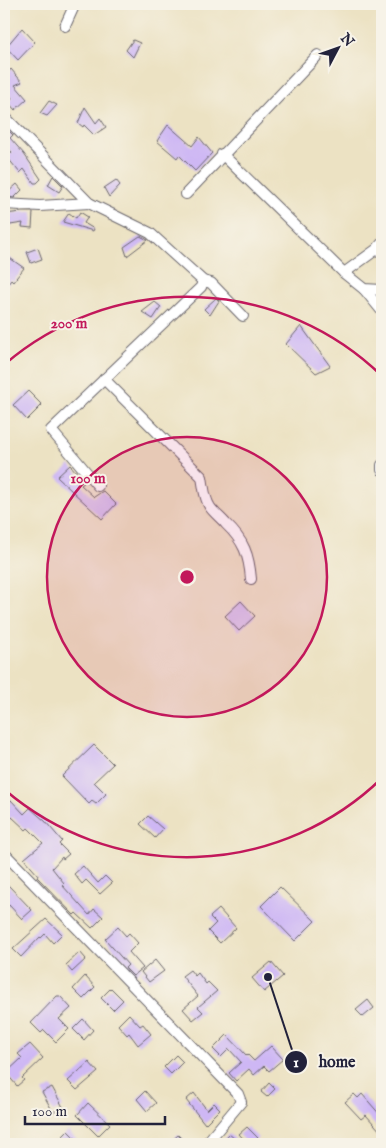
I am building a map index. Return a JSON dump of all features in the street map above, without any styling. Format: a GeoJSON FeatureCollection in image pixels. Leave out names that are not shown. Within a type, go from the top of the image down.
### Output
{"type":"FeatureCollection","features":[{"type":"Feature","properties":{"kind":"street"},"geometry":{"type":"LineString","coordinates":[[65,26],[75,4]]}},
{"type":"Feature","properties":{"kind":"street"},"geometry":{"type":"LineString","coordinates":[[186,194],[318,55]]}},
{"type":"Feature","properties":{"kind":"street"},"geometry":{"type":"LineString","coordinates":[[4,116],[89,203],[150,233],[203,281],[211,283],[243,316]]}},
{"type":"Feature","properties":{"kind":"street"},"geometry":{"type":"LineString","coordinates":[[222,154],[344,273],[364,289],[382,311]]}},
{"type":"Feature","properties":{"kind":"street"},"geometry":{"type":"LineString","coordinates":[[4,204],[40,206],[89,203]]}},
{"type":"Feature","properties":{"kind":"street"},"geometry":{"type":"LineString","coordinates":[[344,273],[377,249],[382,243]]}},
{"type":"Feature","properties":{"kind":"street"},"geometry":{"type":"LineString","coordinates":[[98,486],[51,430],[201,287],[203,281]]}},
{"type":"Feature","properties":{"kind":"street"},"geometry":{"type":"LineString","coordinates":[[364,289],[382,290]]}},
{"type":"Feature","properties":{"kind":"street"},"geometry":{"type":"LineString","coordinates":[[104,379],[202,477],[205,496],[210,508],[234,532],[243,546],[249,560],[251,579]]}},
{"type":"Feature","properties":{"kind":"street"},"geometry":{"type":"LineString","coordinates":[[382,465],[382,470]]}},
{"type":"Feature","properties":{"kind":"street"},"geometry":{"type":"LineString","coordinates":[[4,852],[238,1094],[241,1102],[206,1144]]}},
{"type":"Feature","properties":{"kind":"building"},"geometry":{"type":"Polygon","coordinates":[[[22,28],[35,42],[18,60],[6,47],[22,28]]]}},
{"type":"Feature","properties":{"kind":"building"},"geometry":{"type":"Polygon","coordinates":[[[133,40],[140,43],[133,57],[126,50],[133,40]]]}},
{"type":"Feature","properties":{"kind":"building"},"geometry":{"type":"Polygon","coordinates":[[[11,69],[22,82],[15,85],[27,99],[15,110],[8,102],[12,98],[4,88],[4,77],[11,69]]]}},
{"type":"Feature","properties":{"kind":"building"},"geometry":{"type":"Polygon","coordinates":[[[49,101],[57,105],[47,116],[40,113],[49,101]]]}},
{"type":"Feature","properties":{"kind":"building"},"geometry":{"type":"Polygon","coordinates":[[[85,107],[96,123],[100,118],[106,127],[94,135],[84,125],[83,127],[78,123],[85,107]]]}},
{"type":"Feature","properties":{"kind":"building"},"geometry":{"type":"Polygon","coordinates":[[[168,125],[192,146],[199,137],[212,153],[195,171],[179,155],[177,158],[157,141],[168,125]]]}},
{"type":"Feature","properties":{"kind":"building"},"geometry":{"type":"Polygon","coordinates":[[[4,126],[13,135],[10,138],[24,154],[41,179],[37,183],[34,183],[24,169],[20,173],[7,157],[12,152],[4,145],[4,126]]]}},
{"type":"Feature","properties":{"kind":"building"},"geometry":{"type":"Polygon","coordinates":[[[53,176],[63,186],[59,192],[48,185],[53,176]]]}},
{"type":"Feature","properties":{"kind":"building"},"geometry":{"type":"Polygon","coordinates":[[[116,180],[120,185],[109,197],[104,188],[116,180]]]}},
{"type":"Feature","properties":{"kind":"building"},"geometry":{"type":"Polygon","coordinates":[[[17,184],[22,190],[14,198],[9,197],[6,194],[17,184]]]}},
{"type":"Feature","properties":{"kind":"building"},"geometry":{"type":"Polygon","coordinates":[[[33,212],[32,228],[22,227],[23,223],[4,226],[4,214],[33,212]]]}},
{"type":"Feature","properties":{"kind":"building"},"geometry":{"type":"Polygon","coordinates":[[[80,212],[88,217],[84,223],[94,229],[93,231],[63,222],[69,213],[76,218],[80,212]]]}},
{"type":"Feature","properties":{"kind":"building"},"geometry":{"type":"Polygon","coordinates":[[[140,236],[148,240],[127,256],[124,247],[140,236]]]}},
{"type":"Feature","properties":{"kind":"building"},"geometry":{"type":"Polygon","coordinates":[[[38,248],[42,259],[31,263],[27,252],[38,248]]]}},
{"type":"Feature","properties":{"kind":"building"},"geometry":{"type":"Polygon","coordinates":[[[4,254],[24,268],[13,282],[11,280],[4,289],[4,254]]]}},
{"type":"Feature","properties":{"kind":"building"},"geometry":{"type":"Polygon","coordinates":[[[216,298],[219,301],[210,315],[204,309],[216,298]]]}},
{"type":"Feature","properties":{"kind":"building"},"geometry":{"type":"Polygon","coordinates":[[[155,302],[161,307],[153,319],[142,312],[155,302]]]}},
{"type":"Feature","properties":{"kind":"building"},"geometry":{"type":"Polygon","coordinates":[[[301,326],[330,366],[316,373],[286,344],[301,326]]]}},
{"type":"Feature","properties":{"kind":"building"},"geometry":{"type":"Polygon","coordinates":[[[28,391],[42,405],[27,420],[13,405],[28,391]]]}},
{"type":"Feature","properties":{"kind":"building"},"geometry":{"type":"Polygon","coordinates":[[[70,465],[85,482],[81,485],[94,497],[103,491],[116,504],[102,519],[57,477],[70,465]]]}},
{"type":"Feature","properties":{"kind":"building"},"geometry":{"type":"Polygon","coordinates":[[[241,601],[255,616],[239,631],[225,616],[241,601]]]}},
{"type":"Feature","properties":{"kind":"building"},"geometry":{"type":"Polygon","coordinates":[[[94,745],[113,764],[94,782],[106,794],[96,804],[92,801],[89,804],[62,776],[94,745]]]}},
{"type":"Feature","properties":{"kind":"building"},"geometry":{"type":"Polygon","coordinates":[[[11,800],[24,814],[30,808],[45,821],[62,841],[59,844],[69,854],[63,859],[62,857],[52,868],[64,883],[62,885],[89,915],[94,909],[103,917],[92,928],[76,913],[74,915],[37,877],[38,875],[24,859],[43,843],[28,828],[26,830],[12,817],[4,825],[4,808],[11,800]]]}},
{"type":"Feature","properties":{"kind":"building"},"geometry":{"type":"Polygon","coordinates":[[[148,816],[163,829],[155,838],[140,824],[148,816]]]}},
{"type":"Feature","properties":{"kind":"building"},"geometry":{"type":"Polygon","coordinates":[[[83,866],[98,883],[105,876],[112,883],[100,894],[86,880],[82,884],[74,874],[83,866]]]}},
{"type":"Feature","properties":{"kind":"building"},"geometry":{"type":"Polygon","coordinates":[[[8,885],[32,910],[22,919],[9,905],[4,911],[4,889],[8,885]]]}},
{"type":"Feature","properties":{"kind":"building"},"geometry":{"type":"Polygon","coordinates":[[[280,887],[315,921],[295,941],[261,906],[280,887]]]}},
{"type":"Feature","properties":{"kind":"building"},"geometry":{"type":"Polygon","coordinates":[[[219,909],[236,928],[220,943],[208,931],[216,923],[210,917],[219,909]]]}},
{"type":"Feature","properties":{"kind":"building"},"geometry":{"type":"Polygon","coordinates":[[[46,919],[62,934],[53,943],[45,934],[21,957],[13,949],[46,919]]]}},
{"type":"Feature","properties":{"kind":"building"},"geometry":{"type":"Polygon","coordinates":[[[118,927],[126,936],[129,933],[138,943],[129,952],[143,968],[133,976],[125,968],[128,965],[105,939],[118,927]]]}},
{"type":"Feature","properties":{"kind":"building"},"geometry":{"type":"Polygon","coordinates":[[[80,952],[86,959],[72,972],[66,965],[80,952]]]}},
{"type":"Feature","properties":{"kind":"building"},"geometry":{"type":"Polygon","coordinates":[[[155,960],[164,971],[149,982],[141,972],[155,960]]]}},
{"type":"Feature","properties":{"kind":"building"},"geometry":{"type":"Polygon","coordinates":[[[271,962],[283,976],[264,992],[252,978],[271,962]]]}},
{"type":"Feature","properties":{"kind":"building"},"geometry":{"type":"Polygon","coordinates":[[[190,970],[195,976],[198,973],[206,984],[208,982],[217,991],[198,1007],[203,1012],[193,1020],[183,1009],[198,996],[182,976],[190,970]]]}},
{"type":"Feature","properties":{"kind":"building"},"geometry":{"type":"Polygon","coordinates":[[[85,976],[95,987],[83,999],[73,989],[85,976]]]}},
{"type":"Feature","properties":{"kind":"building"},"geometry":{"type":"Polygon","coordinates":[[[111,988],[123,1000],[113,1010],[101,998],[111,988]]]}},
{"type":"Feature","properties":{"kind":"building"},"geometry":{"type":"Polygon","coordinates":[[[57,996],[60,996],[71,1008],[59,1019],[69,1029],[56,1042],[44,1030],[41,1033],[31,1023],[57,996]]]}},
{"type":"Feature","properties":{"kind":"building"},"geometry":{"type":"Polygon","coordinates":[[[368,1000],[374,1008],[363,1017],[356,1010],[368,1000]]]}},
{"type":"Feature","properties":{"kind":"building"},"geometry":{"type":"Polygon","coordinates":[[[129,1014],[140,1026],[143,1024],[151,1034],[138,1045],[129,1033],[127,1035],[118,1025],[129,1014]]]}},
{"type":"Feature","properties":{"kind":"building"},"geometry":{"type":"Polygon","coordinates":[[[83,1019],[93,1030],[84,1040],[73,1029],[83,1019]]]}},
{"type":"Feature","properties":{"kind":"building"},"geometry":{"type":"Polygon","coordinates":[[[227,1035],[254,1061],[271,1046],[283,1059],[269,1071],[264,1066],[254,1075],[249,1069],[236,1081],[229,1073],[241,1062],[229,1049],[221,1057],[213,1049],[227,1035]]]}},
{"type":"Feature","properties":{"kind":"building"},"geometry":{"type":"Polygon","coordinates":[[[30,1044],[43,1058],[22,1078],[24,1080],[17,1086],[6,1073],[22,1058],[18,1054],[30,1044]]]}},
{"type":"Feature","properties":{"kind":"building"},"geometry":{"type":"Polygon","coordinates":[[[176,1055],[183,1062],[171,1074],[164,1067],[176,1055]]]}},
{"type":"Feature","properties":{"kind":"building"},"geometry":{"type":"Polygon","coordinates":[[[89,1062],[98,1072],[77,1090],[68,1081],[89,1062]]]}},
{"type":"Feature","properties":{"kind":"building"},"geometry":{"type":"Polygon","coordinates":[[[269,1083],[275,1089],[267,1097],[261,1092],[269,1083]]]}},
{"type":"Feature","properties":{"kind":"building"},"geometry":{"type":"Polygon","coordinates":[[[52,1087],[63,1107],[53,1112],[42,1092],[52,1087]]]}},
{"type":"Feature","properties":{"kind":"building"},"geometry":{"type":"Polygon","coordinates":[[[145,1091],[156,1103],[147,1111],[137,1099],[145,1091]]]}},
{"type":"Feature","properties":{"kind":"building"},"geometry":{"type":"Polygon","coordinates":[[[194,1093],[207,1110],[214,1103],[220,1109],[205,1124],[186,1100],[194,1093]]]}},
{"type":"Feature","properties":{"kind":"building"},"geometry":{"type":"Polygon","coordinates":[[[354,1094],[358,1098],[362,1094],[382,1117],[382,1133],[366,1115],[361,1119],[345,1102],[354,1094]]]}},
{"type":"Feature","properties":{"kind":"building"},"geometry":{"type":"Polygon","coordinates":[[[88,1103],[110,1124],[98,1136],[77,1115],[88,1103]]]}},
{"type":"Feature","properties":{"kind":"building"},"geometry":{"type":"Polygon","coordinates":[[[247,1127],[258,1138],[251,1144],[248,1144],[239,1134],[247,1127]]]}},
{"type":"Feature","properties":{"kind":"building"},"geometry":{"type":"Polygon","coordinates":[[[68,1131],[81,1144],[55,1144],[68,1131]]]}},
{"type":"Feature","properties":{"kind":"building"},"geometry":{"type":"Polygon","coordinates":[[[229,1134],[241,1144],[220,1144],[229,1134]]]}},
{"type":"Feature","properties":{"kind":"building"},"geometry":{"type":"Polygon","coordinates":[[[178,1135],[187,1144],[168,1144],[178,1135]]]}},
{"type":"Feature","properties":{"kind":"place","name":"home"},"geometry":{"type":"Point","coordinates":[268,977]}}]}
